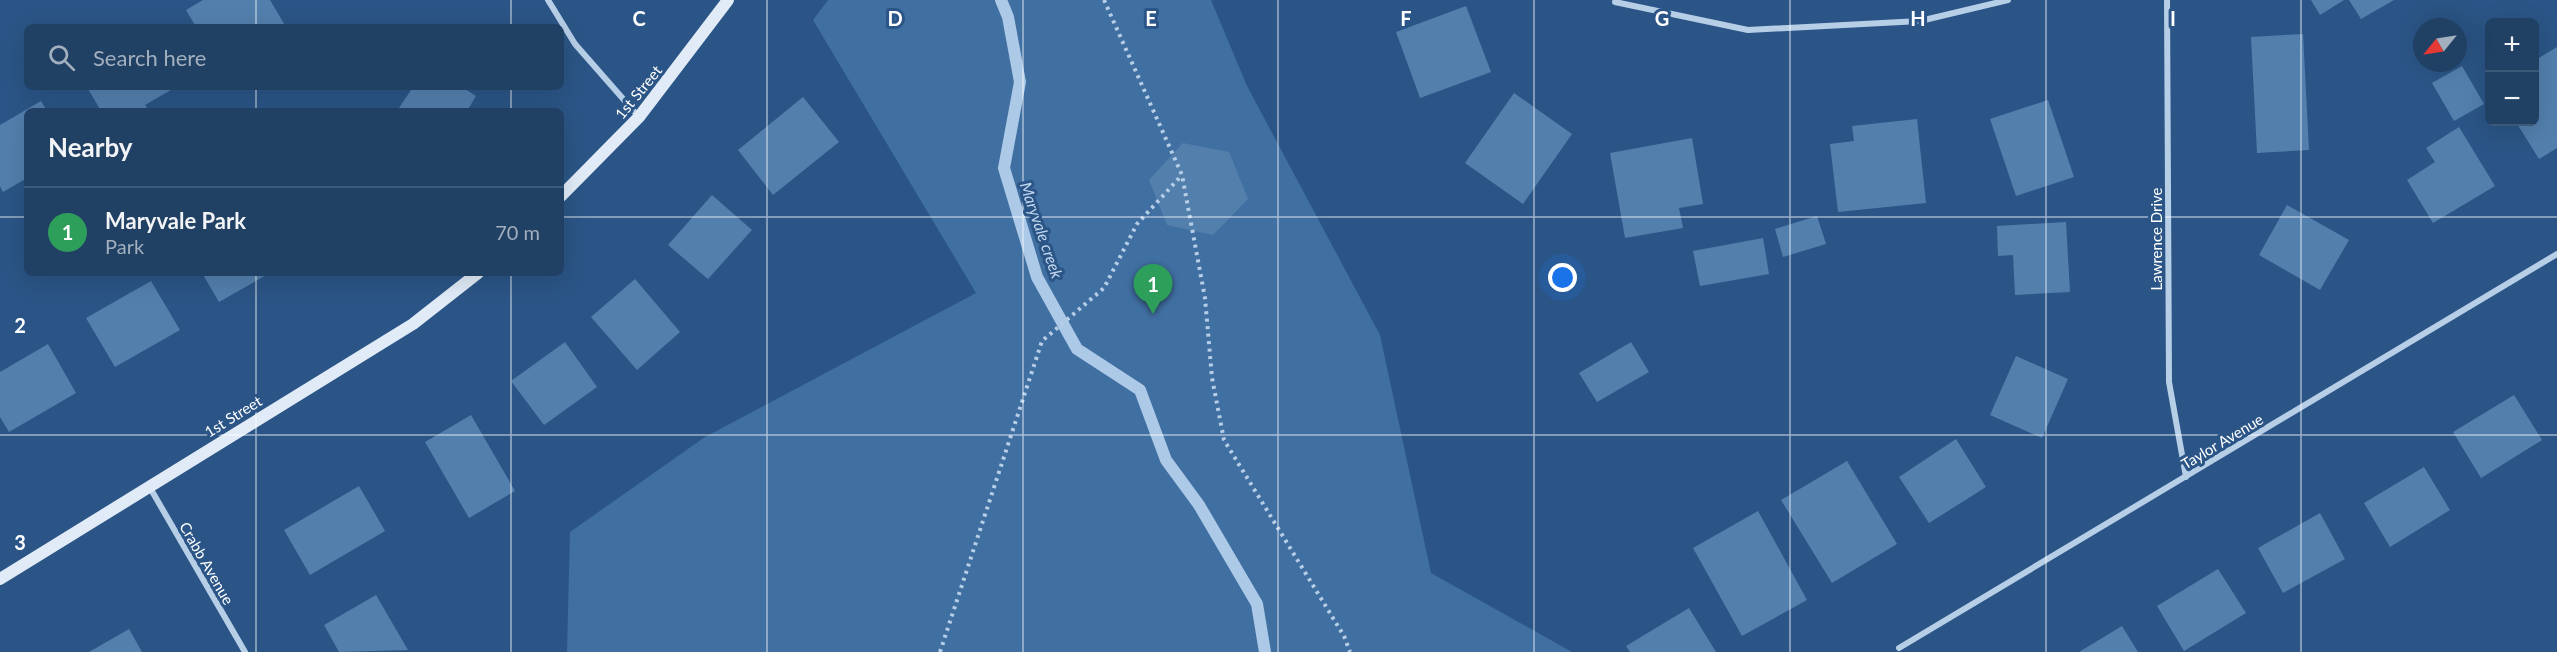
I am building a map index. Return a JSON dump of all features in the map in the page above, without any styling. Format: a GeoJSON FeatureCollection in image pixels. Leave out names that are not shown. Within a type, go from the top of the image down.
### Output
{"type":"FeatureCollection","features":[{"type":"Feature","properties":{"kind":"street"},"geometry":{"type":"LineString","coordinates":[[548,0],[563,24]]}},
{"type":"Feature","properties":{"kind":"street","name":"1st Street"},"geometry":{"type":"LineString","coordinates":[[564,192],[639,117],[728,0]]}},
{"type":"Feature","properties":{"kind":"street"},"geometry":{"type":"LineString","coordinates":[[1615,2],[1748,30],[1920,21],[2008,0]]}},
{"type":"Feature","properties":{"kind":"street","name":"Lawrence Drive"},"geometry":{"type":"LineString","coordinates":[[2168,0],[2169,382],[2186,477]]}},
{"type":"Feature","properties":{"kind":"street"},"geometry":{"type":"LineString","coordinates":[[564,26],[575,44],[639,117]]}},
{"type":"Feature","properties":{"kind":"street","name":"Taylor Avenue"},"geometry":{"type":"LineString","coordinates":[[1899,648],[2557,254]]}},
{"type":"Feature","properties":{"kind":"street","name":"1st Street"},"geometry":{"type":"LineString","coordinates":[[0,579],[413,324],[474,276]]}},
{"type":"Feature","properties":{"kind":"street","name":"Crabb Avenue"},"geometry":{"type":"LineString","coordinates":[[149,486],[245,652]]}},
{"type":"Feature","properties":{"kind":"path"},"geometry":{"type":"LineString","coordinates":[[1104,0],[1182,175],[1205,298],[1212,378],[1224,440],[1344,636],[1350,652]]}},
{"type":"Feature","properties":{"kind":"path"},"geometry":{"type":"LineString","coordinates":[[940,652],[1042,341],[1104,288],[1137,224],[1182,175]]}},
{"type":"Feature","properties":{"kind":"shaded area"},"geometry":{"type":"Polygon","coordinates":[[[828,0],[1211,0],[1247,86],[1380,335],[1431,573],[1572,652],[567,652],[570,532],[705,437],[976,293],[813,20],[828,0]]]}},
{"type":"Feature","properties":{"kind":"building"},"geometry":{"type":"Polygon","coordinates":[[[203,0],[270,0],[284,24],[194,24],[186,10],[203,0]]]}},
{"type":"Feature","properties":{"kind":"building"},"geometry":{"type":"Polygon","coordinates":[[[2311,0],[2344,0],[2320,15],[2311,0]]]}},
{"type":"Feature","properties":{"kind":"building"},"geometry":{"type":"Polygon","coordinates":[[[2349,0],[2394,0],[2361,19],[2349,0]]]}},
{"type":"Feature","properties":{"kind":"building"},"geometry":{"type":"Polygon","coordinates":[[[1466,6],[1491,72],[1420,98],[1396,32],[1466,6]]]}},
{"type":"Feature","properties":{"kind":"building"},"geometry":{"type":"Polygon","coordinates":[[[2303,34],[2309,150],[2257,153],[2251,37],[2303,34]]]}},
{"type":"Feature","properties":{"kind":"building"},"geometry":{"type":"Polygon","coordinates":[[[2557,47],[2557,148],[2539,159],[2518,126],[2539,126],[2539,58],[2557,47]]]}},
{"type":"Feature","properties":{"kind":"building"},"geometry":{"type":"Polygon","coordinates":[[[2451,72],[2465,72],[2484,104],[2454,121],[2432,83],[2451,72]]]}},
{"type":"Feature","properties":{"kind":"building"},"geometry":{"type":"Polygon","coordinates":[[[89,90],[171,90],[145,105],[147,108],[99,108],[89,90]]]}},
{"type":"Feature","properties":{"kind":"building"},"geometry":{"type":"Polygon","coordinates":[[[411,90],[467,90],[476,96],[469,108],[399,108],[411,90]]]}},
{"type":"Feature","properties":{"kind":"building"},"geometry":{"type":"Polygon","coordinates":[[[1514,93],[1572,134],[1523,204],[1465,163],[1514,93]]]}},
{"type":"Feature","properties":{"kind":"building"},"geometry":{"type":"Polygon","coordinates":[[[803,97],[839,142],[773,195],[738,150],[803,97]]]}},
{"type":"Feature","properties":{"kind":"building"},"geometry":{"type":"Polygon","coordinates":[[[2048,100],[2074,177],[2016,196],[1990,119],[2048,100]]]}},
{"type":"Feature","properties":{"kind":"building"},"geometry":{"type":"Polygon","coordinates":[[[41,101],[45,108],[29,108],[41,101]]]}},
{"type":"Feature","properties":{"kind":"building"},"geometry":{"type":"Polygon","coordinates":[[[24,111],[24,180],[3,192],[0,186],[0,125],[24,111]]]}},
{"type":"Feature","properties":{"kind":"building"},"geometry":{"type":"Polygon","coordinates":[[[1917,119],[1926,203],[1838,212],[1830,144],[1854,141],[1852,126],[1917,119]]]}},
{"type":"Feature","properties":{"kind":"building"},"geometry":{"type":"Polygon","coordinates":[[[2459,127],[2495,186],[2433,223],[2407,180],[2435,162],[2426,148],[2459,127]]]}},
{"type":"Feature","properties":{"kind":"building"},"geometry":{"type":"Polygon","coordinates":[[[1692,138],[1703,204],[1679,208],[1683,228],[1625,238],[1610,153],[1692,138]]]}},
{"type":"Feature","properties":{"kind":"building"},"geometry":{"type":"Polygon","coordinates":[[[1183,143],[1229,152],[1248,199],[1213,235],[1167,225],[1149,180],[1183,143]]]}},
{"type":"Feature","properties":{"kind":"building"},"geometry":{"type":"Polygon","coordinates":[[[712,195],[752,230],[708,279],[668,245],[712,195]]]}},
{"type":"Feature","properties":{"kind":"building"},"geometry":{"type":"Polygon","coordinates":[[[2287,205],[2349,240],[2320,290],[2259,255],[2287,205]]]}},
{"type":"Feature","properties":{"kind":"building"},"geometry":{"type":"Polygon","coordinates":[[[1817,216],[1826,244],[1783,257],[1775,229],[1817,216]]]}},
{"type":"Feature","properties":{"kind":"building"},"geometry":{"type":"Polygon","coordinates":[[[2066,222],[2070,292],[2015,295],[2013,255],[1998,256],[1997,226],[2066,222]]]}},
{"type":"Feature","properties":{"kind":"building"},"geometry":{"type":"Polygon","coordinates":[[[1763,238],[1769,274],[1700,286],[1693,251],[1763,238]]]}},
{"type":"Feature","properties":{"kind":"building"},"geometry":{"type":"Polygon","coordinates":[[[204,276],[265,276],[219,302],[204,276]]]}},
{"type":"Feature","properties":{"kind":"building"},"geometry":{"type":"Polygon","coordinates":[[[635,279],[680,332],[637,370],[591,317],[635,279]]]}},
{"type":"Feature","properties":{"kind":"building"},"geometry":{"type":"Polygon","coordinates":[[[151,281],[180,330],[115,367],[86,318],[151,281]]]}},
{"type":"Feature","properties":{"kind":"building"},"geometry":{"type":"Polygon","coordinates":[[[565,342],[597,387],[544,425],[511,381],[565,342]]]}},
{"type":"Feature","properties":{"kind":"building"},"geometry":{"type":"Polygon","coordinates":[[[1631,342],[1649,372],[1597,402],[1579,373],[1631,342]]]}},
{"type":"Feature","properties":{"kind":"building"},"geometry":{"type":"Polygon","coordinates":[[[48,344],[76,393],[9,432],[0,417],[0,372],[48,344]]]}},
{"type":"Feature","properties":{"kind":"building"},"geometry":{"type":"Polygon","coordinates":[[[2016,356],[2068,379],[2042,438],[1990,415],[2016,356]]]}},
{"type":"Feature","properties":{"kind":"building"},"geometry":{"type":"Polygon","coordinates":[[[2514,395],[2542,440],[2481,478],[2453,432],[2514,395]]]}},
{"type":"Feature","properties":{"kind":"building"},"geometry":{"type":"Polygon","coordinates":[[[471,415],[515,491],[469,518],[425,442],[471,415]]]}},
{"type":"Feature","properties":{"kind":"building"},"geometry":{"type":"Polygon","coordinates":[[[1956,439],[1986,487],[1929,523],[1899,477],[1956,439]]]}},
{"type":"Feature","properties":{"kind":"building"},"geometry":{"type":"Polygon","coordinates":[[[1847,461],[1897,544],[1832,583],[1781,500],[1847,461]]]}},
{"type":"Feature","properties":{"kind":"building"},"geometry":{"type":"Polygon","coordinates":[[[2424,467],[2450,510],[2390,547],[2364,503],[2424,467]]]}},
{"type":"Feature","properties":{"kind":"building"},"geometry":{"type":"Polygon","coordinates":[[[359,486],[385,531],[310,575],[284,530],[359,486]]]}},
{"type":"Feature","properties":{"kind":"building"},"geometry":{"type":"Polygon","coordinates":[[[1758,511],[1807,600],[1742,636],[1693,548],[1758,511]]]}},
{"type":"Feature","properties":{"kind":"building"},"geometry":{"type":"Polygon","coordinates":[[[2320,513],[2345,559],[2283,593],[2258,548],[2320,513]]]}},
{"type":"Feature","properties":{"kind":"building"},"geometry":{"type":"Polygon","coordinates":[[[2218,569],[2246,613],[2184,651],[2157,606],[2218,569]]]}},
{"type":"Feature","properties":{"kind":"building"},"geometry":{"type":"Polygon","coordinates":[[[376,595],[408,650],[339,652],[324,625],[376,595]]]}},
{"type":"Feature","properties":{"kind":"building"},"geometry":{"type":"Polygon","coordinates":[[[1689,608],[1716,652],[1630,652],[1626,646],[1689,608]]]}},
{"type":"Feature","properties":{"kind":"building"},"geometry":{"type":"Polygon","coordinates":[[[2122,626],[2138,652],[2079,652],[2122,626]]]}},
{"type":"Feature","properties":{"kind":"building"},"geometry":{"type":"Polygon","coordinates":[[[129,629],[142,652],[89,652],[129,629]]]}},
{"type":"Feature","properties":{"kind":"waterway","name":"Maryvale creek"},"geometry":{"type":"LineString","coordinates":[[1001,0],[1008,17],[1020,82],[1004,168],[1037,277],[1077,349],[1140,390],[1166,460],[1199,505],[1257,604],[1265,652]]}},
{"type":"Feature","properties":{"kind":"place","name":"Maryvale Park"},"geometry":{"type":"Point","coordinates":[1153,314]}}]}
